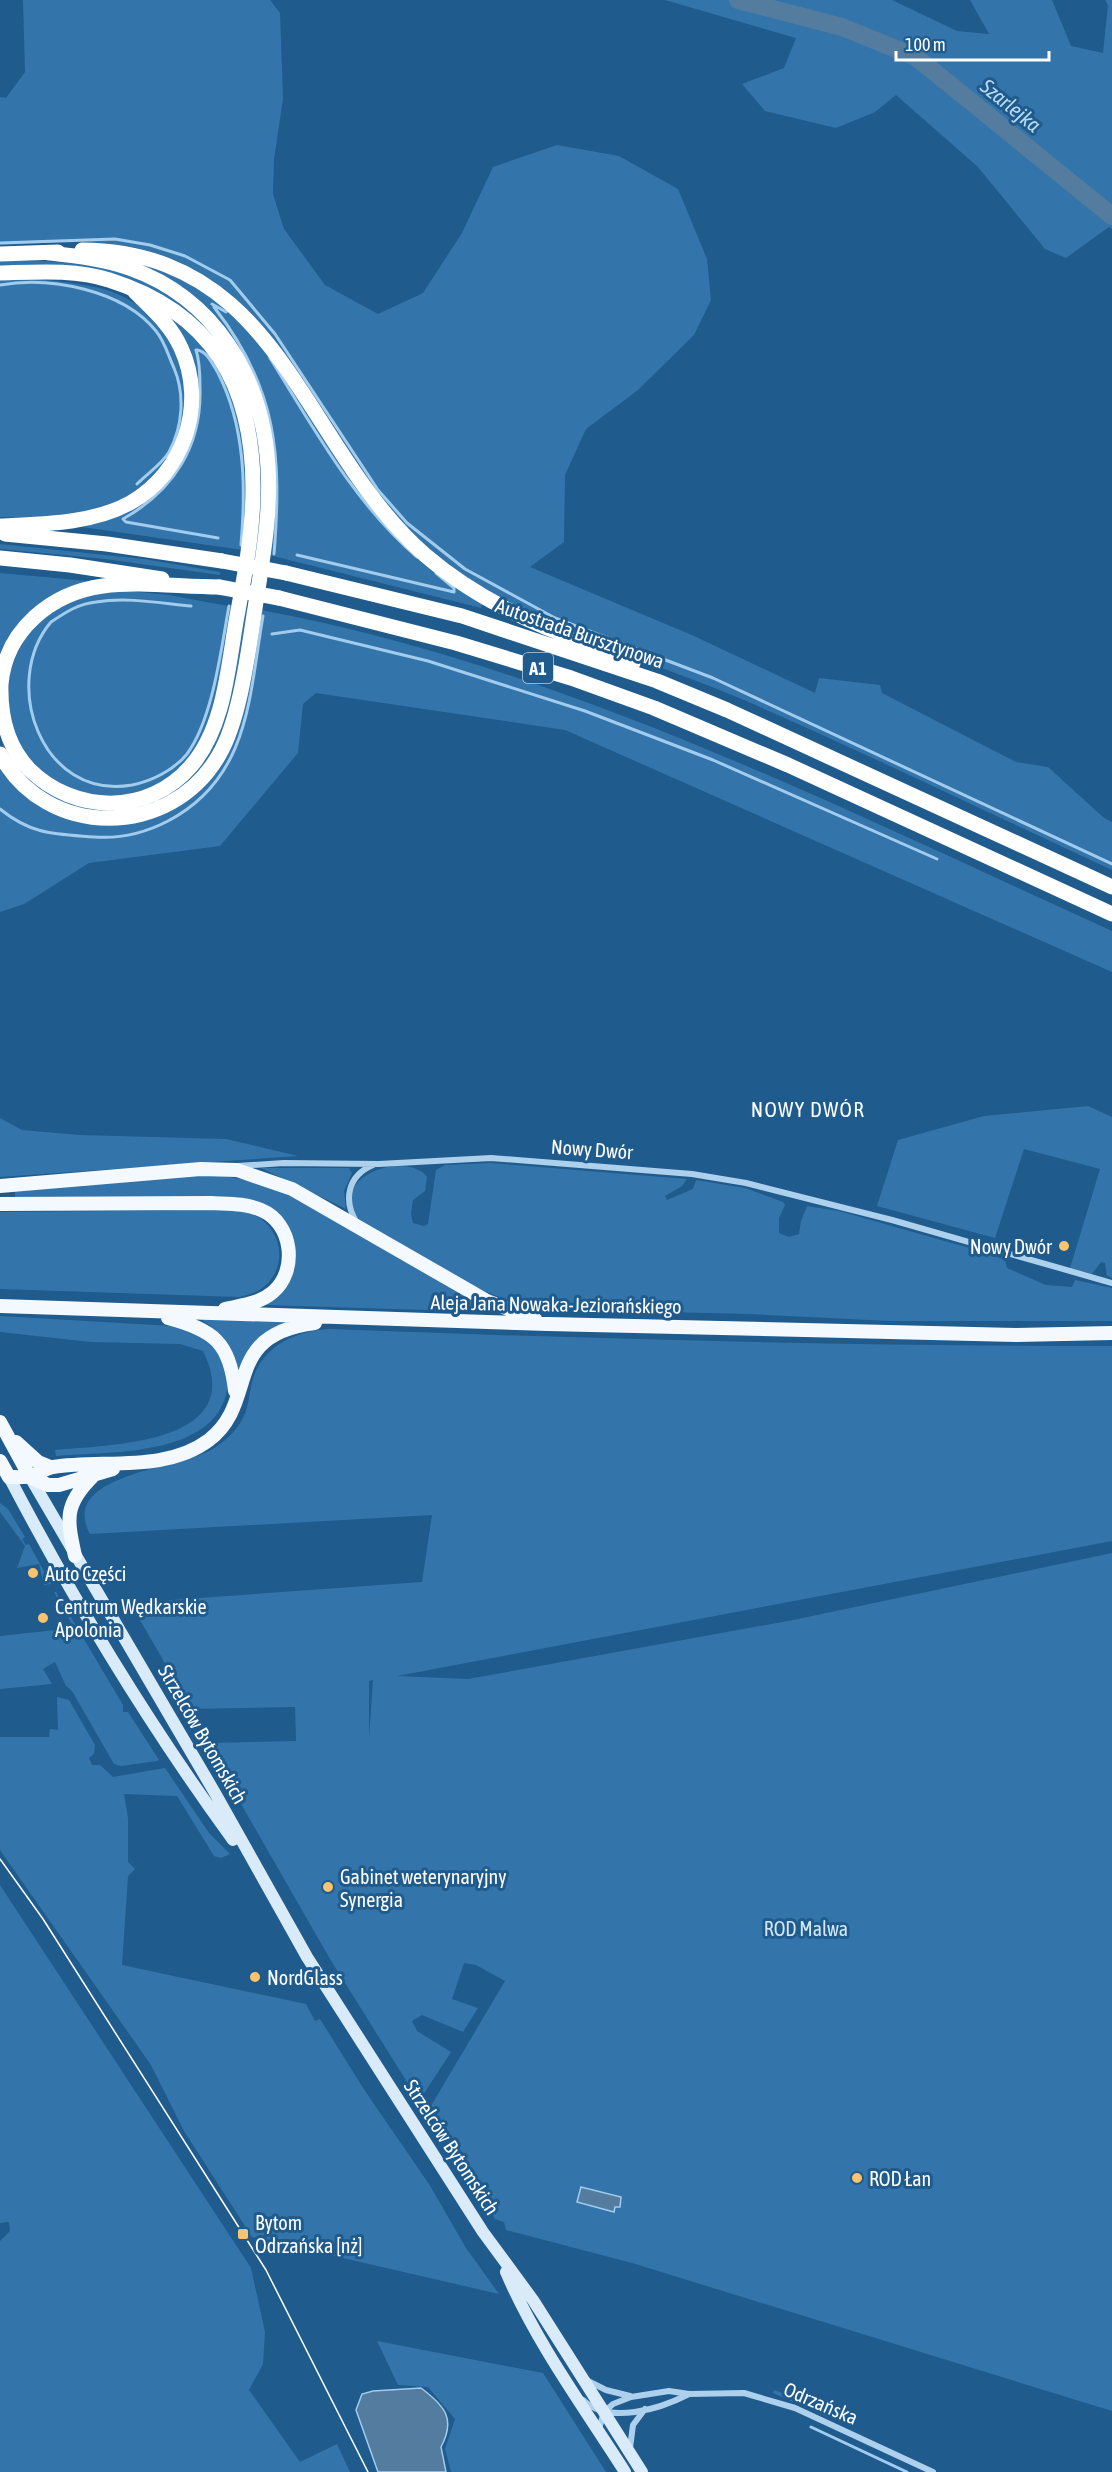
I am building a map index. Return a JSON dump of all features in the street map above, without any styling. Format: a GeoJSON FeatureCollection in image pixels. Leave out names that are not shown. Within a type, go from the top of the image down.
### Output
{"type":"FeatureCollection","features":[{"type":"Feature","properties":{"kind":"highway"},"geometry":{"type":"LineString","coordinates":[[0,254],[98,250],[133,255],[181,270],[212,288],[238,308],[268,343],[364,488],[387,516],[426,555],[495,603],[542,626],[632,662],[657,681]]}},
{"type":"Feature","properties":{"kind":"highway"},"geometry":{"type":"LineString","coordinates":[[0,754],[26,787],[52,806],[79,816],[96,819],[129,818],[160,808],[181,797],[204,776],[219,755],[229,733],[241,685],[265,547],[268,468],[262,418],[243,368],[218,328],[186,298],[143,273],[111,263],[49,253]]}},
{"type":"Feature","properties":{"kind":"highway"},"geometry":{"type":"LineString","coordinates":[[0,273],[73,273],[109,280],[151,295],[171,306],[203,334],[233,382],[246,420],[253,467],[251,525],[220,704],[214,728],[191,766],[171,785],[142,799],[114,804],[83,801],[64,795],[28,767],[6,731],[0,699],[5,662],[14,643],[33,618],[51,604],[76,592],[105,586],[219,587]]}},
{"type":"Feature","properties":{"kind":"highway"},"geometry":{"type":"LineString","coordinates":[[0,526],[70,521],[114,510],[130,503],[155,485],[177,457],[187,434],[192,408],[192,387],[186,359],[171,331],[132,290]]}},
{"type":"Feature","properties":{"kind":"highway","name":"Autostrada Bursztynowa"},"geometry":{"type":"LineString","coordinates":[[0,533],[107,544],[222,561],[286,573],[462,616],[657,681],[727,710],[1112,887]]}},
{"type":"Feature","properties":{"kind":"highway","name":"A1"},"geometry":{"type":"LineString","coordinates":[[0,558],[70,565],[279,598],[456,643],[571,678],[654,708],[788,765],[1112,914]]}},
{"type":"Feature","properties":{"kind":"main road"},"geometry":{"type":"LineString","coordinates":[[0,1185],[214,1168],[237,1170],[269,1179],[359,1226],[487,1301],[548,1324]]}},
{"type":"Feature","properties":{"kind":"main road"},"geometry":{"type":"LineString","coordinates":[[0,1204],[211,1203],[243,1204],[264,1211],[278,1221],[286,1235],[288,1266],[283,1281],[274,1292],[258,1302],[204,1314]]}},
{"type":"Feature","properties":{"kind":"main road","name":"Aleja Jana Nowaka-Jeziorańskiego"},"geometry":{"type":"LineString","coordinates":[[0,1306],[548,1324],[1016,1335],[1112,1333]]}},
{"type":"Feature","properties":{"kind":"main road"},"geometry":{"type":"LineString","coordinates":[[143,1312],[183,1322],[218,1340],[229,1356],[236,1396]]}},
{"type":"Feature","properties":{"kind":"main road"},"geometry":{"type":"LineString","coordinates":[[4,1477],[30,1477],[48,1485],[59,1485],[126,1464],[187,1452],[207,1441],[228,1419],[246,1366],[262,1345],[279,1332],[295,1326],[359,1318]]}},
{"type":"Feature","properties":{"kind":"main road"},"geometry":{"type":"LineString","coordinates":[[4,1428],[39,1462],[50,1467]]}},
{"type":"Feature","properties":{"kind":"main road","name":"Strzelców Bytomskich"},"geometry":{"type":"LineString","coordinates":[[4,1428],[75,1556],[215,1793],[262,1880],[358,2038],[497,2252],[533,2300],[642,2472]]}},
{"type":"Feature","properties":{"kind":"main road","name":"Strzelców Bytomskich"},"geometry":{"type":"LineString","coordinates":[[0,1461],[4,1477],[178,1763],[262,1880]]}},
{"type":"Feature","properties":{"kind":"main road"},"geometry":{"type":"LineString","coordinates":[[30,1477],[50,1467],[126,1464]]}},
{"type":"Feature","properties":{"kind":"main road"},"geometry":{"type":"LineString","coordinates":[[75,1556],[69,1524],[70,1509],[80,1489],[93,1476]]}},
{"type":"Feature","properties":{"kind":"main road","name":"Strzelców Bytomskich"},"geometry":{"type":"LineString","coordinates":[[497,2252],[521,2308],[625,2472]]}},
{"type":"Feature","properties":{"kind":"street","name":"Nowy Dwór"},"geometry":{"type":"LineString","coordinates":[[214,1168],[284,1163],[379,1164],[490,1158],[623,1167],[722,1179],[892,1220],[1112,1283]]}},
{"type":"Feature","properties":{"kind":"street"},"geometry":{"type":"LineString","coordinates":[[359,1226],[348,1205],[351,1186],[365,1168],[379,1164]]}},
{"type":"Feature","properties":{"kind":"street"},"geometry":{"type":"LineString","coordinates":[[582,2378],[606,2390],[631,2397]]}},
{"type":"Feature","properties":{"kind":"street"},"geometry":{"type":"LineString","coordinates":[[568,2384],[584,2402],[604,2412],[646,2409],[689,2394]]}},
{"type":"Feature","properties":{"kind":"street"},"geometry":{"type":"LineString","coordinates":[[600,2433],[601,2417],[613,2404],[631,2397],[669,2391],[689,2394]]}},
{"type":"Feature","properties":{"kind":"street","name":"Odrzańska"},"geometry":{"type":"LineString","coordinates":[[689,2394],[735,2392],[774,2400],[933,2472]]}},
{"type":"Feature","properties":{"kind":"street"},"geometry":{"type":"LineString","coordinates":[[631,2455],[630,2434],[637,2418],[646,2409]]}},
{"type":"Feature","properties":{"kind":"green space"},"geometry":{"type":"Polygon","coordinates":[[[23,0],[270,0],[280,13],[283,99],[274,159],[273,194],[284,229],[325,285],[378,314],[423,293],[462,233],[493,167],[557,145],[619,156],[678,189],[707,259],[711,300],[694,335],[638,390],[586,429],[565,475],[564,542],[530,567],[694,636],[815,693],[819,678],[880,685],[882,693],[1016,762],[1048,767],[1104,818],[1112,822],[1112,870],[744,700],[538,619],[462,576],[410,533],[378,496],[292,368],[256,320],[236,299],[213,281],[188,266],[159,254],[110,244],[63,242],[0,245],[0,97],[6,98],[25,72],[23,0]]]}},
{"type":"Feature","properties":{"kind":"green space"},"geometry":{"type":"Polygon","coordinates":[[[665,0],[892,0],[957,31],[989,34],[970,0],[1052,0],[1071,46],[1103,53],[1108,5],[1105,0],[1112,0],[1112,229],[1109,227],[1066,258],[1045,249],[978,167],[896,95],[875,112],[836,128],[765,111],[742,84],[784,68],[796,38],[665,0]]]}},
{"type":"Feature","properties":{"kind":"green space"},"geometry":{"type":"Polygon","coordinates":[[[117,257],[183,278],[227,305],[271,354],[359,487],[483,602],[481,608],[269,555],[259,392],[248,363],[236,343],[117,257]]]}},
{"type":"Feature","properties":{"kind":"green space"},"geometry":{"type":"Polygon","coordinates":[[[0,261],[59,262],[116,271],[142,280],[168,293],[192,310],[213,331],[245,394],[260,441],[263,477],[258,553],[254,552],[249,411],[176,304],[129,279],[98,270],[0,265],[0,261]]]}},
{"type":"Feature","properties":{"kind":"green space"},"geometry":{"type":"Polygon","coordinates":[[[39,279],[104,289],[124,297],[149,314],[168,337],[180,364],[185,393],[183,422],[174,450],[157,474],[133,493],[101,507],[85,511],[51,516],[0,517],[0,280],[39,279]]]}},
{"type":"Feature","properties":{"kind":"green space"},"geometry":{"type":"Polygon","coordinates":[[[157,307],[190,330],[219,367],[239,415],[248,475],[243,550],[75,526],[172,475],[196,397],[157,307]]]}},
{"type":"Feature","properties":{"kind":"green space"},"geometry":{"type":"Polygon","coordinates":[[[0,544],[144,559],[220,572],[220,575],[105,559],[0,549],[0,544]]]}},
{"type":"Feature","properties":{"kind":"green space"},"geometry":{"type":"Polygon","coordinates":[[[0,573],[88,581],[62,591],[0,664],[0,573]]]}},
{"type":"Feature","properties":{"kind":"green space"},"geometry":{"type":"Polygon","coordinates":[[[128,591],[169,595],[233,607],[224,663],[210,719],[194,752],[182,767],[166,779],[140,792],[111,797],[92,795],[55,780],[39,768],[26,753],[9,717],[7,700],[9,682],[13,665],[29,633],[54,609],[84,597],[128,591]]]}},
{"type":"Feature","properties":{"kind":"green space"},"geometry":{"type":"Polygon","coordinates":[[[244,608],[249,609],[239,672],[222,734],[201,770],[174,794],[140,808],[122,811],[85,811],[68,807],[48,797],[36,787],[7,754],[2,744],[0,723],[23,769],[122,808],[197,768],[244,608]]]}},
{"type":"Feature","properties":{"kind":"green space"},"geometry":{"type":"Polygon","coordinates":[[[261,610],[372,635],[482,666],[589,703],[801,789],[1112,931],[1112,972],[565,730],[316,693],[303,704],[298,753],[220,846],[89,863],[24,904],[0,912],[0,767],[21,791],[71,820],[88,824],[139,823],[174,809],[204,785],[225,755],[261,610]]]}},
{"type":"Feature","properties":{"kind":"green space"},"geometry":{"type":"Polygon","coordinates":[[[1088,1106],[1112,1117],[1112,1278],[1107,1276],[1105,1263],[1101,1262],[1092,1274],[1070,1268],[1100,1169],[1024,1149],[995,1238],[877,1206],[898,1140],[984,1116],[1088,1106]]]}},
{"type":"Feature","properties":{"kind":"green space"},"geometry":{"type":"Polygon","coordinates":[[[0,1118],[22,1130],[79,1135],[226,1139],[298,1156],[0,1177],[0,1118]]]}},
{"type":"Feature","properties":{"kind":"green space"},"geometry":{"type":"Polygon","coordinates":[[[490,1163],[687,1179],[682,1186],[665,1196],[667,1200],[693,1189],[696,1180],[745,1188],[783,1202],[785,1205],[779,1218],[779,1233],[789,1237],[799,1234],[807,1206],[839,1211],[987,1253],[1005,1260],[1007,1268],[1046,1285],[1072,1287],[1075,1280],[1112,1288],[1112,1321],[889,1321],[749,1314],[542,1309],[497,1296],[450,1274],[363,1224],[352,1207],[352,1193],[359,1181],[372,1172],[387,1167],[403,1166],[417,1169],[427,1177],[425,1191],[413,1200],[411,1214],[413,1223],[424,1226],[428,1224],[436,1170],[445,1165],[490,1163]]]}},
{"type":"Feature","properties":{"kind":"green space"},"geometry":{"type":"Polygon","coordinates":[[[261,1168],[349,1168],[352,1173],[344,1191],[346,1209],[261,1168]]]}},
{"type":"Feature","properties":{"kind":"green space"},"geometry":{"type":"Polygon","coordinates":[[[217,1175],[252,1181],[283,1192],[489,1309],[487,1312],[267,1305],[293,1268],[296,1259],[290,1240],[270,1210],[15,1199],[15,1190],[217,1175]]]}},
{"type":"Feature","properties":{"kind":"green space"},"geometry":{"type":"Polygon","coordinates":[[[233,1210],[256,1216],[272,1231],[277,1241],[279,1262],[276,1272],[261,1289],[250,1294],[239,1297],[0,1289],[0,1212],[233,1210]]]}},
{"type":"Feature","properties":{"kind":"green space"},"geometry":{"type":"Polygon","coordinates":[[[0,1316],[189,1327],[212,1342],[223,1355],[228,1372],[228,1382],[221,1407],[207,1425],[186,1437],[161,1446],[56,1456],[55,1450],[139,1441],[168,1434],[191,1422],[207,1405],[212,1382],[203,1351],[180,1344],[91,1342],[0,1332],[0,1316]]]}},
{"type":"Feature","properties":{"kind":"green space"},"geometry":{"type":"Polygon","coordinates":[[[199,1318],[289,1320],[260,1341],[239,1370],[225,1340],[199,1318]]]}},
{"type":"Feature","properties":{"kind":"green space","name":"ROD Malwa"},"geometry":{"type":"Polygon","coordinates":[[[317,1330],[818,1343],[1112,1346],[1112,1541],[397,1676],[468,1679],[793,1620],[1112,1553],[1112,2411],[632,2263],[506,2230],[504,2222],[495,2219],[450,2146],[450,2139],[446,2137],[428,2111],[505,1981],[476,1965],[464,1963],[452,1999],[478,2008],[463,2032],[422,2015],[412,2021],[417,2031],[451,2052],[419,2101],[330,1959],[206,1743],[296,1741],[295,1707],[187,1709],[162,1658],[130,1603],[422,1582],[432,1515],[90,1534],[85,1514],[91,1499],[105,1487],[149,1469],[195,1457],[220,1444],[243,1418],[255,1373],[268,1354],[285,1340],[317,1330]],[[373,1680],[369,1681],[369,1738],[373,1680]]]}},
{"type":"Feature","properties":{"kind":"green space"},"geometry":{"type":"Polygon","coordinates":[[[0,1503],[8,1509],[25,1537],[22,1539],[26,1545],[29,1544],[51,1584],[44,1585],[39,1564],[17,1568],[25,1546],[0,1512],[0,1503]]]}},
{"type":"Feature","properties":{"kind":"green space"},"geometry":{"type":"Polygon","coordinates":[[[54,1592],[123,1705],[123,1712],[128,1712],[159,1760],[121,1766],[114,1764],[72,1691],[66,1686],[55,1662],[43,1669],[52,1684],[0,1689],[0,1636],[74,1628],[54,1592]]]}},
{"type":"Feature","properties":{"kind":"green space"},"geometry":{"type":"Polygon","coordinates":[[[57,1697],[69,1700],[95,1745],[94,1754],[89,1758],[92,1765],[100,1765],[113,1777],[165,1768],[209,1833],[230,1854],[221,1858],[214,1856],[177,1796],[124,1794],[128,1818],[128,1862],[135,1869],[128,1876],[122,1965],[306,2004],[315,2021],[320,2019],[365,2091],[429,2184],[466,2248],[499,2294],[252,2237],[184,2131],[151,2065],[0,1850],[0,1737],[49,1737],[50,1729],[58,1730],[57,1697]]]}},
{"type":"Feature","properties":{"kind":"green space"},"geometry":{"type":"Polygon","coordinates":[[[0,1885],[251,2268],[265,2332],[263,2364],[249,2390],[300,2462],[337,2444],[350,2472],[0,2472],[0,2241],[10,2231],[9,2222],[0,2223],[0,1885]]]}},
{"type":"Feature","properties":{"kind":"green space"},"geometry":{"type":"Polygon","coordinates":[[[377,2341],[543,2373],[606,2472],[451,2472],[445,2449],[455,2419],[428,2387],[398,2385],[377,2341]]]}},
{"type":"Feature","properties":{"kind":"green space"},"geometry":{"type":"Polygon","coordinates":[[[774,2390],[833,2411],[827,2417],[773,2393],[774,2390]]]}},
{"type":"Feature","properties":{"kind":"shaded area"},"geometry":{"type":"Polygon","coordinates":[[[581,2187],[621,2197],[620,2207],[615,2207],[614,2212],[577,2202],[581,2187]]]}},
{"type":"Feature","properties":{"kind":"shaded area"},"geometry":{"type":"Polygon","coordinates":[[[421,2388],[442,2407],[446,2414],[448,2428],[441,2447],[446,2472],[378,2472],[356,2410],[362,2394],[373,2391],[421,2388]]]}},
{"type":"Feature","properties":{"kind":"waterway","name":"Szarlejka"},"geometry":{"type":"LineString","coordinates":[[738,0],[842,27],[916,57],[1112,216]]}},
{"type":"Feature","properties":{"kind":"waterway"},"geometry":{"type":"LineString","coordinates":[[0,243],[115,239],[150,245],[185,256],[230,280],[275,334],[378,490],[407,523],[465,569],[555,618],[713,678],[1112,864]]}},
{"type":"Feature","properties":{"kind":"waterway"},"geometry":{"type":"LineString","coordinates":[[0,285],[41,283],[84,289],[125,305],[142,317],[159,335],[178,378],[181,399],[180,421],[169,452],[137,484]]}},
{"type":"Feature","properties":{"kind":"waterway"},"geometry":{"type":"LineString","coordinates":[[212,304],[226,312]]}},
{"type":"Feature","properties":{"kind":"waterway"},"geometry":{"type":"LineString","coordinates":[[214,307],[235,337],[251,366],[263,395],[271,424],[277,485],[274,554]]}},
{"type":"Feature","properties":{"kind":"waterway"},"geometry":{"type":"LineString","coordinates":[[196,350],[200,373],[199,408],[190,447],[170,480],[157,494],[123,519],[126,522],[218,538]]}},
{"type":"Feature","properties":{"kind":"waterway"},"geometry":{"type":"LineString","coordinates":[[197,350],[212,362],[234,414],[242,457],[241,545]]}},
{"type":"Feature","properties":{"kind":"waterway"},"geometry":{"type":"LineString","coordinates":[[270,358],[336,464],[374,513],[417,557]]}},
{"type":"Feature","properties":{"kind":"waterway"},"geometry":{"type":"LineString","coordinates":[[297,555],[454,592],[454,588],[436,573]]}},
{"type":"Feature","properties":{"kind":"waterway"},"geometry":{"type":"LineString","coordinates":[[191,606],[120,600],[90,603],[67,612],[51,622],[36,647],[29,675],[30,704],[38,732],[53,756],[74,775],[100,785],[132,785],[162,774],[182,760],[196,739],[210,703],[229,606]]}},
{"type":"Feature","properties":{"kind":"waterway"},"geometry":{"type":"LineString","coordinates":[[0,809],[23,824],[44,832],[104,837],[123,836],[151,829],[195,803],[215,782],[230,758],[241,732],[254,676],[263,616]]}},
{"type":"Feature","properties":{"kind":"waterway"},"geometry":{"type":"LineString","coordinates":[[272,634],[300,630],[428,661],[585,711],[713,760],[937,859]]}},
{"type":"Feature","properties":{"kind":"waterway"},"geometry":{"type":"LineString","coordinates":[[811,2427],[907,2472]]}},
{"type":"Feature","properties":{"kind":"tram line"},"geometry":{"type":"LineString","coordinates":[[0,1859],[43,1919],[266,2270],[368,2472]]}},
{"type":"Feature","properties":{"kind":"place","name":"Nowy Dwór"},"geometry":{"type":"Point","coordinates":[1064,1246]}},
{"type":"Feature","properties":{"kind":"place","name":"Auto Części"},"geometry":{"type":"Point","coordinates":[33,1573]}},
{"type":"Feature","properties":{"kind":"place","name":"Centrum Wędkarskie Apolonia"},"geometry":{"type":"Point","coordinates":[43,1618]}},
{"type":"Feature","properties":{"kind":"place","name":"Gabinet weterynaryjny Synergia"},"geometry":{"type":"Point","coordinates":[328,1887]}},
{"type":"Feature","properties":{"kind":"place","name":"NordGlass"},"geometry":{"type":"Point","coordinates":[255,1977]}},
{"type":"Feature","properties":{"kind":"place","name":"ROD Łan"},"geometry":{"type":"Point","coordinates":[857,2178]}},
{"type":"Feature","properties":{"kind":"place","name":"Bytom Odrzańska [nż]"},"geometry":{"type":"Point","coordinates":[243,2234]}},
{"type":"Feature","properties":{"kind":"district","name":"NOWY DWÓR"},"geometry":{"type":"Point","coordinates":[808,1109]}}]}
